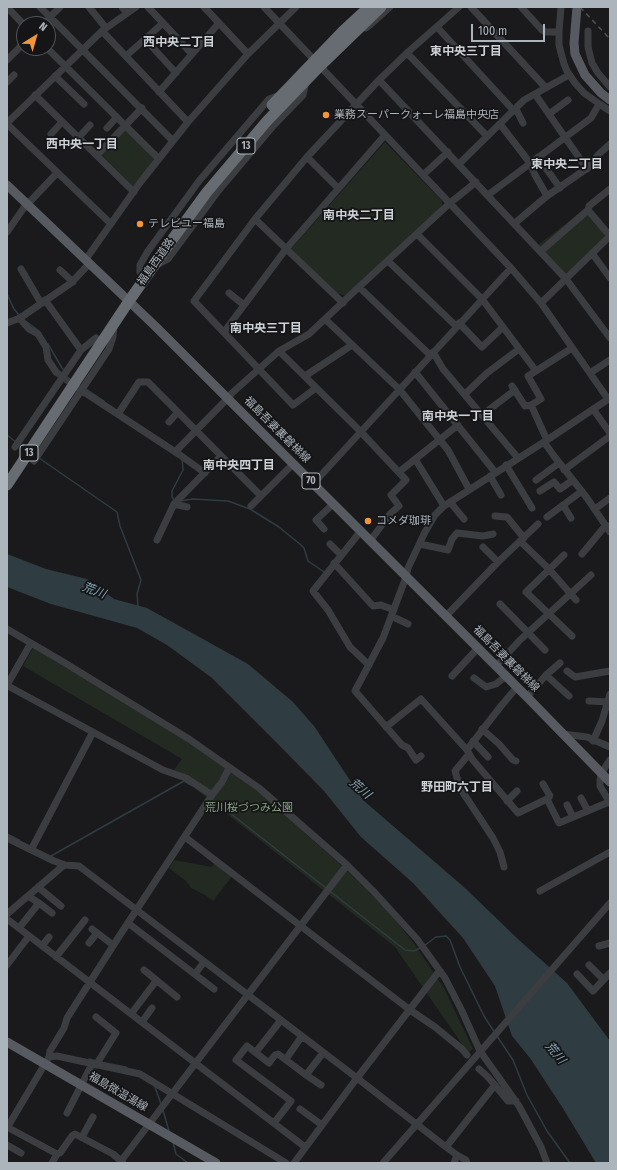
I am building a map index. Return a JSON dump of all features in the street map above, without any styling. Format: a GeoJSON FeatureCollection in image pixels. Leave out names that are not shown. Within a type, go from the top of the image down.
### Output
{"type":"FeatureCollection","features":[{"type":"Feature","properties":{"kind":"highway","name":"福島西道路"},"geometry":{"type":"LineString","coordinates":[[7,485],[96,338],[152,267],[216,181],[267,121],[306,81],[317,64],[343,31],[369,7]]}},
{"type":"Feature","properties":{"kind":"highway","name":"福島西道路"},"geometry":{"type":"LineString","coordinates":[[7,472],[47,418],[114,322],[140,272],[211,176],[282,94],[381,7]]}},
{"type":"Feature","properties":{"kind":"main road"},"geometry":{"type":"LineString","coordinates":[[577,9],[574,43],[578,60],[585,75],[601,93],[610,100]]}},
{"type":"Feature","properties":{"kind":"main road","name":"福島吾妻裏磐梯線"},"geometry":{"type":"LineString","coordinates":[[7,185],[156,326],[360,532],[602,772],[610,782]]}},
{"type":"Feature","properties":{"kind":"main road","name":"福島微温湯線"},"geometry":{"type":"LineString","coordinates":[[7,1042],[46,1060],[82,1085],[216,1163]]}},
{"type":"Feature","properties":{"kind":"street"},"geometry":{"type":"LineString","coordinates":[[7,7],[16,17]]}},
{"type":"Feature","properties":{"kind":"street"},"geometry":{"type":"LineString","coordinates":[[40,7],[48,16]]}},
{"type":"Feature","properties":{"kind":"street"},"geometry":{"type":"LineString","coordinates":[[52,16],[60,7]]}},
{"type":"Feature","properties":{"kind":"street"},"geometry":{"type":"LineString","coordinates":[[89,7],[104,29],[126,56],[188,122]]}},
{"type":"Feature","properties":{"kind":"street"},"geometry":{"type":"LineString","coordinates":[[122,7],[127,13]]}},
{"type":"Feature","properties":{"kind":"street"},"geometry":{"type":"LineString","coordinates":[[110,223],[7,123],[104,29],[136,7]]}},
{"type":"Feature","properties":{"kind":"street"},"geometry":{"type":"LineString","coordinates":[[148,7],[192,54]]}},
{"type":"Feature","properties":{"kind":"street"},"geometry":{"type":"LineString","coordinates":[[204,7],[248,54]]}},
{"type":"Feature","properties":{"kind":"street"},"geometry":{"type":"LineString","coordinates":[[264,7],[450,203],[541,302],[609,399],[506,465],[447,504],[435,514],[408,568],[383,638],[353,693],[402,745],[408,748],[416,760],[421,756]]}},
{"type":"Feature","properties":{"kind":"street"},"geometry":{"type":"LineString","coordinates":[[7,323],[21,317],[73,282],[88,261],[110,223],[188,122],[248,54],[296,7]]}},
{"type":"Feature","properties":{"kind":"street"},"geometry":{"type":"LineString","coordinates":[[343,31],[348,21],[363,7]]}},
{"type":"Feature","properties":{"kind":"street"},"geometry":{"type":"LineString","coordinates":[[360,27],[366,28],[390,7]]}},
{"type":"Feature","properties":{"kind":"street"},"geometry":{"type":"LineString","coordinates":[[316,388],[293,404],[194,301],[255,219],[307,157],[379,80],[459,7]]}},
{"type":"Feature","properties":{"kind":"street"},"geometry":{"type":"LineString","coordinates":[[471,7],[546,88]]}},
{"type":"Feature","properties":{"kind":"street"},"geometry":{"type":"LineString","coordinates":[[521,7],[542,30],[546,32],[559,32]]}},
{"type":"Feature","properties":{"kind":"street"},"geometry":{"type":"LineString","coordinates":[[561,7],[559,32],[560,52],[564,64],[569,74],[584,94],[610,110]]}},
{"type":"Feature","properties":{"kind":"street"},"geometry":{"type":"LineString","coordinates":[[126,56],[163,23]]}},
{"type":"Feature","properties":{"kind":"street"},"geometry":{"type":"LineString","coordinates":[[159,92],[219,23]]}},
{"type":"Feature","properties":{"kind":"street"},"geometry":{"type":"LineString","coordinates":[[56,24],[142,108],[173,141]]}},
{"type":"Feature","properties":{"kind":"street"},"geometry":{"type":"LineString","coordinates":[[437,27],[515,110],[523,123]]}},
{"type":"Feature","properties":{"kind":"street"},"geometry":{"type":"LineString","coordinates":[[588,31],[590,58],[598,73],[609,83]]}},
{"type":"Feature","properties":{"kind":"street"},"geometry":{"type":"LineString","coordinates":[[145,39],[176,73]]}},
{"type":"Feature","properties":{"kind":"street"},"geometry":{"type":"LineString","coordinates":[[7,60],[16,51]]}},
{"type":"Feature","properties":{"kind":"street"},"geometry":{"type":"LineString","coordinates":[[407,53],[487,136]]}},
{"type":"Feature","properties":{"kind":"street"},"geometry":{"type":"LineString","coordinates":[[55,56],[159,159]]}},
{"type":"Feature","properties":{"kind":"street"},"geometry":{"type":"LineString","coordinates":[[459,164],[524,100],[569,74]]}},
{"type":"Feature","properties":{"kind":"street"},"geometry":{"type":"LineString","coordinates":[[7,82],[14,75]]}},
{"type":"Feature","properties":{"kind":"street"},"geometry":{"type":"LineString","coordinates":[[55,76],[84,104]]}},
{"type":"Feature","properties":{"kind":"street"},"geometry":{"type":"LineString","coordinates":[[379,80],[541,251],[566,279],[610,338]]}},
{"type":"Feature","properties":{"kind":"street"},"geometry":{"type":"LineString","coordinates":[[535,94],[587,169]]}},
{"type":"Feature","properties":{"kind":"street"},"geometry":{"type":"LineString","coordinates":[[35,95],[134,192]]}},
{"type":"Feature","properties":{"kind":"street"},"geometry":{"type":"LineString","coordinates":[[549,114],[568,100]]}},
{"type":"Feature","properties":{"kind":"street"},"geometry":{"type":"LineString","coordinates":[[488,195],[591,118],[599,104]]}},
{"type":"Feature","properties":{"kind":"street"},"geometry":{"type":"LineString","coordinates":[[97,155],[142,108]]}},
{"type":"Feature","properties":{"kind":"street"},"geometry":{"type":"LineString","coordinates":[[107,128],[117,117]]}},
{"type":"Feature","properties":{"kind":"street"},"geometry":{"type":"LineString","coordinates":[[51,134],[62,122]]}},
{"type":"Feature","properties":{"kind":"street"},"geometry":{"type":"LineString","coordinates":[[500,124],[530,163],[534,175],[547,196]]}},
{"type":"Feature","properties":{"kind":"street"},"geometry":{"type":"LineString","coordinates":[[78,137],[90,125]]}},
{"type":"Feature","properties":{"kind":"street"},"geometry":{"type":"LineString","coordinates":[[224,332],[286,249],[385,134]]}},
{"type":"Feature","properties":{"kind":"street"},"geometry":{"type":"LineString","coordinates":[[515,223],[547,196],[587,169],[610,144]]}},
{"type":"Feature","properties":{"kind":"street"},"geometry":{"type":"LineString","coordinates":[[423,175],[448,152]]}},
{"type":"Feature","properties":{"kind":"street"},"geometry":{"type":"LineString","coordinates":[[307,157],[338,188]]}},
{"type":"Feature","properties":{"kind":"street"},"geometry":{"type":"LineString","coordinates":[[538,157],[560,188]]}},
{"type":"Feature","properties":{"kind":"street"},"geometry":{"type":"LineString","coordinates":[[7,232],[23,209],[57,173]]}},
{"type":"Feature","properties":{"kind":"street"},"geometry":{"type":"LineString","coordinates":[[179,452],[196,431],[232,393],[259,368],[279,351],[309,334],[326,320],[359,287],[450,203],[476,182]]}},
{"type":"Feature","properties":{"kind":"street"},"geometry":{"type":"LineString","coordinates":[[541,251],[588,210],[589,206],[610,189]]}},
{"type":"Feature","properties":{"kind":"street"},"geometry":{"type":"LineString","coordinates":[[541,302],[610,236],[588,210]]}},
{"type":"Feature","properties":{"kind":"street"},"geometry":{"type":"LineString","coordinates":[[255,219],[343,303]]}},
{"type":"Feature","properties":{"kind":"street"},"geometry":{"type":"LineString","coordinates":[[417,234],[482,299],[536,371]]}},
{"type":"Feature","properties":{"kind":"street"},"geometry":{"type":"LineString","coordinates":[[592,253],[610,278]]}},
{"type":"Feature","properties":{"kind":"street"},"geometry":{"type":"LineString","coordinates":[[388,261],[482,347],[503,327]]}},
{"type":"Feature","properties":{"kind":"street"},"geometry":{"type":"LineString","coordinates":[[314,484],[360,431],[511,268]]}},
{"type":"Feature","properties":{"kind":"street"},"geometry":{"type":"LineString","coordinates":[[21,269],[43,301],[81,350]]}},
{"type":"Feature","properties":{"kind":"street"},"geometry":{"type":"LineString","coordinates":[[60,270],[73,282]]}},
{"type":"Feature","properties":{"kind":"street"},"geometry":{"type":"LineString","coordinates":[[359,287],[432,353],[443,369],[518,458]]}},
{"type":"Feature","properties":{"kind":"street"},"geometry":{"type":"LineString","coordinates":[[229,293],[244,305]]}},
{"type":"Feature","properties":{"kind":"street"},"geometry":{"type":"LineString","coordinates":[[21,317],[29,328],[38,334],[46,347],[48,360],[56,372]]}},
{"type":"Feature","properties":{"kind":"street"},"geometry":{"type":"LineString","coordinates":[[326,320],[399,389],[454,460],[469,490]]}},
{"type":"Feature","properties":{"kind":"street"},"geometry":{"type":"LineString","coordinates":[[34,461],[109,349],[113,337],[114,322]]}},
{"type":"Feature","properties":{"kind":"street"},"geometry":{"type":"LineString","coordinates":[[15,447],[81,350],[96,338]]}},
{"type":"Feature","properties":{"kind":"street"},"geometry":{"type":"LineString","coordinates":[[305,376],[352,345]]}},
{"type":"Feature","properties":{"kind":"street"},"geometry":{"type":"LineString","coordinates":[[482,415],[513,388],[525,406],[531,405],[541,399],[528,376],[572,348]]}},
{"type":"Feature","properties":{"kind":"street"},"geometry":{"type":"LineString","coordinates":[[465,394],[487,373],[520,349]]}},
{"type":"Feature","properties":{"kind":"street"},"geometry":{"type":"LineString","coordinates":[[279,351],[360,431],[406,480],[391,495],[400,506],[390,514],[370,541]]}},
{"type":"Feature","properties":{"kind":"street"},"geometry":{"type":"LineString","coordinates":[[590,373],[610,360]]}},
{"type":"Feature","properties":{"kind":"street"},"geometry":{"type":"LineString","coordinates":[[415,372],[458,425],[493,474],[502,495]]}},
{"type":"Feature","properties":{"kind":"street"},"geometry":{"type":"LineString","coordinates":[[120,412],[139,382],[148,382],[261,496]]}},
{"type":"Feature","properties":{"kind":"street"},"geometry":{"type":"LineString","coordinates":[[87,394],[120,412],[179,452],[205,473]]}},
{"type":"Feature","properties":{"kind":"street"},"geometry":{"type":"LineString","coordinates":[[531,405],[545,441],[559,463],[582,491],[610,532]]}},
{"type":"Feature","properties":{"kind":"street"},"geometry":{"type":"LineString","coordinates":[[564,470],[610,435],[593,409]]}},
{"type":"Feature","properties":{"kind":"street"},"geometry":{"type":"LineString","coordinates":[[169,422],[178,412]]}},
{"type":"Feature","properties":{"kind":"street"},"geometry":{"type":"LineString","coordinates":[[399,472],[458,425]]}},
{"type":"Feature","properties":{"kind":"street"},"geometry":{"type":"LineString","coordinates":[[156,540],[174,504],[221,456]]}},
{"type":"Feature","properties":{"kind":"street"},"geometry":{"type":"LineString","coordinates":[[415,459],[447,504],[464,519]]}},
{"type":"Feature","properties":{"kind":"street"},"geometry":{"type":"LineString","coordinates":[[536,480],[559,463]]}},
{"type":"Feature","properties":{"kind":"street"},"geometry":{"type":"LineString","coordinates":[[251,506],[293,464]]}},
{"type":"Feature","properties":{"kind":"street"},"geometry":{"type":"LineString","coordinates":[[506,465],[532,508]]}},
{"type":"Feature","properties":{"kind":"street"},"geometry":{"type":"LineString","coordinates":[[540,491],[554,482],[560,489],[573,480]]}},
{"type":"Feature","properties":{"kind":"street"},"geometry":{"type":"LineString","coordinates":[[547,517],[582,491]]}},
{"type":"Feature","properties":{"kind":"street"},"geometry":{"type":"LineString","coordinates":[[595,509],[610,498]]}},
{"type":"Feature","properties":{"kind":"street"},"geometry":{"type":"LineString","coordinates":[[174,504],[186,507]]}},
{"type":"Feature","properties":{"kind":"street"},"geometry":{"type":"LineString","coordinates":[[324,529],[316,520],[333,504]]}},
{"type":"Feature","properties":{"kind":"street"},"geometry":{"type":"LineString","coordinates":[[563,505],[571,518]]}},
{"type":"Feature","properties":{"kind":"street"},"geometry":{"type":"LineString","coordinates":[[495,516],[507,517],[522,539],[576,600]]}},
{"type":"Feature","properties":{"kind":"street"},"geometry":{"type":"LineString","coordinates":[[446,616],[498,562],[538,524]]}},
{"type":"Feature","properties":{"kind":"street"},"geometry":{"type":"LineString","coordinates":[[582,554],[606,525]]}},
{"type":"Feature","properties":{"kind":"street"},"geometry":{"type":"LineString","coordinates":[[360,532],[313,591],[328,610],[350,647],[369,665]]}},
{"type":"Feature","properties":{"kind":"street"},"geometry":{"type":"LineString","coordinates":[[420,544],[448,550],[452,539],[457,533],[483,536],[493,534]]}},
{"type":"Feature","properties":{"kind":"street"},"geometry":{"type":"LineString","coordinates":[[330,544],[341,555]]}},
{"type":"Feature","properties":{"kind":"street"},"geometry":{"type":"LineString","coordinates":[[483,547],[498,562]]}},
{"type":"Feature","properties":{"kind":"street"},"geometry":{"type":"LineString","coordinates":[[564,555],[526,592],[572,636]]}},
{"type":"Feature","properties":{"kind":"street"},"geometry":{"type":"LineString","coordinates":[[334,563],[373,606],[381,605],[408,624]]}},
{"type":"Feature","properties":{"kind":"street"},"geometry":{"type":"LineString","coordinates":[[496,666],[590,575]]}},
{"type":"Feature","properties":{"kind":"street"},"geometry":{"type":"LineString","coordinates":[[500,604],[545,650]]}},
{"type":"Feature","properties":{"kind":"street"},"geometry":{"type":"LineString","coordinates":[[7,629],[189,739],[259,788],[347,865],[417,938],[441,972],[461,1009],[480,1050],[516,1101],[541,1147],[547,1163]]}},
{"type":"Feature","properties":{"kind":"street"},"geometry":{"type":"LineString","coordinates":[[31,643],[7,686],[164,770],[186,778],[212,795]]}},
{"type":"Feature","properties":{"kind":"street"},"geometry":{"type":"LineString","coordinates":[[452,676],[478,648]]}},
{"type":"Feature","properties":{"kind":"street"},"geometry":{"type":"LineString","coordinates":[[527,697],[546,675],[560,663]]}},
{"type":"Feature","properties":{"kind":"street"},"geometry":{"type":"LineString","coordinates":[[566,671],[575,678],[610,671]]}},
{"type":"Feature","properties":{"kind":"street"},"geometry":{"type":"LineString","coordinates":[[546,675],[570,696]]}},
{"type":"Feature","properties":{"kind":"street"},"geometry":{"type":"LineString","coordinates":[[474,678],[486,688],[496,684],[506,676]]}},
{"type":"Feature","properties":{"kind":"street"},"geometry":{"type":"LineString","coordinates":[[504,867],[500,852],[493,838],[460,788],[455,771],[468,752],[473,741],[517,687]]}},
{"type":"Feature","properties":{"kind":"street"},"geometry":{"type":"LineString","coordinates":[[593,741],[602,721],[610,694]]}},
{"type":"Feature","properties":{"kind":"street"},"geometry":{"type":"LineString","coordinates":[[386,727],[421,699],[518,812],[548,799]]}},
{"type":"Feature","properties":{"kind":"street"},"geometry":{"type":"LineString","coordinates":[[589,701],[608,702]]}},
{"type":"Feature","properties":{"kind":"street"},"geometry":{"type":"LineString","coordinates":[[482,729],[499,744],[513,760],[516,761]]}},
{"type":"Feature","properties":{"kind":"street"},"geometry":{"type":"LineString","coordinates":[[31,850],[92,732]]}},
{"type":"Feature","properties":{"kind":"street"},"geometry":{"type":"LineString","coordinates":[[562,734],[587,737],[610,748]]}},
{"type":"Feature","properties":{"kind":"street"},"geometry":{"type":"LineString","coordinates":[[473,741],[488,757]]}},
{"type":"Feature","properties":{"kind":"street"},"geometry":{"type":"LineString","coordinates":[[543,784],[550,796],[548,799],[559,823],[610,802],[600,786],[602,772],[610,760]]}},
{"type":"Feature","properties":{"kind":"street"},"geometry":{"type":"LineString","coordinates":[[56,1154],[7,1128],[46,1060],[50,1050],[64,1028],[67,1018],[212,795],[222,782],[229,768]]}},
{"type":"Feature","properties":{"kind":"street"},"geometry":{"type":"LineString","coordinates":[[507,801],[518,791]]}},
{"type":"Feature","properties":{"kind":"street"},"geometry":{"type":"LineString","coordinates":[[581,798],[588,811]]}},
{"type":"Feature","properties":{"kind":"street"},"geometry":{"type":"LineString","coordinates":[[567,804],[573,817]]}},
{"type":"Feature","properties":{"kind":"street"},"geometry":{"type":"LineString","coordinates":[[185,837],[410,1010],[435,1027],[462,1049],[467,1055]]}},
{"type":"Feature","properties":{"kind":"street"},"geometry":{"type":"LineString","coordinates":[[7,838],[64,865],[78,866],[446,1147],[466,1160],[467,1163]]}},
{"type":"Feature","properties":{"kind":"street"},"geometry":{"type":"LineString","coordinates":[[540,891],[610,852]]}},
{"type":"Feature","properties":{"kind":"street"},"geometry":{"type":"LineString","coordinates":[[7,914],[64,865]]}},
{"type":"Feature","properties":{"kind":"street"},"geometry":{"type":"LineString","coordinates":[[52,1163],[56,1154],[60,1153],[73,1134],[82,1137],[113,1154],[121,1162],[347,865]]}},
{"type":"Feature","properties":{"kind":"street"},"geometry":{"type":"LineString","coordinates":[[38,888],[61,906]]}},
{"type":"Feature","properties":{"kind":"street"},"geometry":{"type":"LineString","coordinates":[[28,896],[52,913]]}},
{"type":"Feature","properties":{"kind":"street"},"geometry":{"type":"LineString","coordinates":[[19,928],[39,903]]}},
{"type":"Feature","properties":{"kind":"street"},"geometry":{"type":"LineString","coordinates":[[383,1163],[480,1050],[610,903]]}},
{"type":"Feature","properties":{"kind":"street"},"geometry":{"type":"LineString","coordinates":[[7,919],[306,1147]]}},
{"type":"Feature","properties":{"kind":"street"},"geometry":{"type":"LineString","coordinates":[[56,957],[85,920]]}},
{"type":"Feature","properties":{"kind":"street"},"geometry":{"type":"LineString","coordinates":[[128,923],[214,989]]}},
{"type":"Feature","properties":{"kind":"street"},"geometry":{"type":"LineString","coordinates":[[89,943],[94,931],[114,945]]}},
{"type":"Feature","properties":{"kind":"street"},"geometry":{"type":"LineString","coordinates":[[7,965],[29,936]]}},
{"type":"Feature","properties":{"kind":"street"},"geometry":{"type":"LineString","coordinates":[[42,946],[49,937]]}},
{"type":"Feature","properties":{"kind":"street"},"geometry":{"type":"LineString","coordinates":[[599,946],[610,943]]}},
{"type":"Feature","properties":{"kind":"street"},"geometry":{"type":"LineString","coordinates":[[195,974],[204,962]]}},
{"type":"Feature","properties":{"kind":"street"},"geometry":{"type":"LineString","coordinates":[[589,965],[603,979]]}},
{"type":"Feature","properties":{"kind":"street"},"geometry":{"type":"LineString","coordinates":[[144,970],[178,997]]}},
{"type":"Feature","properties":{"kind":"street"},"geometry":{"type":"LineString","coordinates":[[294,1163],[437,974],[441,972]]}},
{"type":"Feature","properties":{"kind":"street"},"geometry":{"type":"LineString","coordinates":[[577,974],[592,990],[610,973]]}},
{"type":"Feature","properties":{"kind":"street"},"geometry":{"type":"LineString","coordinates":[[130,1014],[156,980]]}},
{"type":"Feature","properties":{"kind":"street"},"geometry":{"type":"LineString","coordinates":[[142,1022],[152,1008]]}},
{"type":"Feature","properties":{"kind":"street"},"geometry":{"type":"LineString","coordinates":[[67,1113],[94,1064],[116,1033],[96,1017]]}},
{"type":"Feature","properties":{"kind":"street"},"geometry":{"type":"LineString","coordinates":[[256,1052],[281,1020]]}},
{"type":"Feature","properties":{"kind":"street"},"geometry":{"type":"LineString","coordinates":[[286,1059],[302,1036]]}},
{"type":"Feature","properties":{"kind":"street"},"geometry":{"type":"LineString","coordinates":[[274,1123],[291,1101],[236,1060],[247,1046],[269,1063],[275,1055],[278,1054],[321,1085]]}},
{"type":"Feature","properties":{"kind":"street"},"geometry":{"type":"LineString","coordinates":[[306,1075],[323,1052]]}},
{"type":"Feature","properties":{"kind":"street"},"geometry":{"type":"LineString","coordinates":[[46,1060],[57,1056],[140,1074],[286,1163]]}},
{"type":"Feature","properties":{"kind":"street"},"geometry":{"type":"LineString","coordinates":[[479,1069],[508,1101],[516,1101]]}},
{"type":"Feature","properties":{"kind":"street"},"geometry":{"type":"LineString","coordinates":[[446,1147],[495,1085]]}},
{"type":"Feature","properties":{"kind":"street"},"geometry":{"type":"LineString","coordinates":[[300,1109],[322,1125]]}},
{"type":"Feature","properties":{"kind":"street"},"geometry":{"type":"LineString","coordinates":[[82,1137],[94,1117]]}},
{"type":"Feature","properties":{"kind":"street"},"geometry":{"type":"LineString","coordinates":[[7,1145],[21,1153]]}},
{"type":"Feature","properties":{"kind":"street"},"geometry":{"type":"LineString","coordinates":[[454,1163],[457,1155]]}},
{"type":"Feature","properties":{"kind":"green space"},"geometry":{"type":"Polygon","coordinates":[[[126,128],[156,158],[133,186],[101,154],[126,128]]]}},
{"type":"Feature","properties":{"kind":"green space"},"geometry":{"type":"Polygon","coordinates":[[[385,142],[442,201],[442,207],[346,296],[337,293],[291,249],[385,142]]]}},
{"type":"Feature","properties":{"kind":"green space"},"geometry":{"type":"Polygon","coordinates":[[[589,206],[610,231],[569,280],[538,245],[589,206]]]}},
{"type":"Feature","properties":{"kind":"green space","name":"荒川桜づつみ公園"},"geometry":{"type":"Polygon","coordinates":[[[33,648],[186,740],[257,790],[343,867],[386,909],[413,942],[444,988],[473,1049],[468,1053],[395,947],[173,771],[182,759],[23,666],[33,648]]]}},
{"type":"Feature","properties":{"kind":"green space"},"geometry":{"type":"Polygon","coordinates":[[[174,860],[212,867],[215,862],[233,875],[213,901],[191,888],[186,881],[169,868],[174,860]]]}},
{"type":"Feature","properties":{"kind":"water","name":"荒川"},"geometry":{"type":"Polygon","coordinates":[[[7,554],[46,569],[87,579],[114,599],[147,608],[248,664],[293,702],[314,726],[363,800],[465,888],[519,940],[567,983],[610,1041],[610,1163],[596,1163],[530,1058],[512,1036],[495,986],[463,938],[413,883],[361,837],[324,791],[269,735],[212,678],[167,645],[137,628],[51,604],[7,587],[7,554]]]}},
{"type":"Feature","properties":{"kind":"waterway"},"geometry":{"type":"LineString","coordinates":[[7,294],[14,309],[20,316]]}},
{"type":"Feature","properties":{"kind":"waterway"},"geometry":{"type":"LineString","coordinates":[[27,322],[39,331]]}},
{"type":"Feature","properties":{"kind":"waterway"},"geometry":{"type":"LineString","coordinates":[[48,344],[65,371]]}},
{"type":"Feature","properties":{"kind":"waterway"},"geometry":{"type":"LineString","coordinates":[[86,389],[104,401]]}},
{"type":"Feature","properties":{"kind":"waterway"},"geometry":{"type":"LineString","coordinates":[[7,435],[16,442]]}},
{"type":"Feature","properties":{"kind":"waterway"},"geometry":{"type":"LineString","coordinates":[[19,444],[26,449]]}},
{"type":"Feature","properties":{"kind":"waterway"},"geometry":{"type":"LineString","coordinates":[[39,458],[117,512],[120,526],[141,580],[137,594],[138,606]]}},
{"type":"Feature","properties":{"kind":"waterway"},"geometry":{"type":"LineString","coordinates":[[174,500],[172,497],[172,491],[183,470],[182,459]]}},
{"type":"Feature","properties":{"kind":"waterway"},"geometry":{"type":"LineString","coordinates":[[180,501],[193,499],[228,501],[250,509],[279,527],[301,545],[304,548],[308,561],[324,572]]}},
{"type":"Feature","properties":{"kind":"waterway"},"geometry":{"type":"LineString","coordinates":[[51,856],[184,781],[191,785]]}},
{"type":"Feature","properties":{"kind":"waterway"},"geometry":{"type":"LineString","coordinates":[[212,799],[326,888]]}},
{"type":"Feature","properties":{"kind":"waterway"},"geometry":{"type":"LineString","coordinates":[[7,834],[19,840]]}},
{"type":"Feature","properties":{"kind":"waterway"},"geometry":{"type":"LineString","coordinates":[[331,892],[405,950],[414,951],[420,948]]}},
{"type":"Feature","properties":{"kind":"waterway"},"geometry":{"type":"LineString","coordinates":[[425,945],[436,937],[446,936],[450,940],[460,967],[484,1016],[495,1033]]}},
{"type":"Feature","properties":{"kind":"waterway"},"geometry":{"type":"LineString","coordinates":[[497,1036],[513,1060],[527,1095],[547,1131],[570,1163]]}},
{"type":"Feature","properties":{"kind":"waterway"},"geometry":{"type":"LineString","coordinates":[[89,1059],[97,1061]]}},
{"type":"Feature","properties":{"kind":"waterway"},"geometry":{"type":"LineString","coordinates":[[100,1062],[126,1067],[129,1069]]}},
{"type":"Feature","properties":{"kind":"waterway"},"geometry":{"type":"LineString","coordinates":[[155,1087],[161,1104]]}},
{"type":"Feature","properties":{"kind":"waterway"},"geometry":{"type":"LineString","coordinates":[[163,1110],[169,1131]]}},
{"type":"Feature","properties":{"kind":"waterway"},"geometry":{"type":"LineString","coordinates":[[173,1142],[176,1154],[188,1163]]}},
{"type":"Feature","properties":{"kind":"tunnel"},"geometry":{"type":"LineString","coordinates":[[56,372],[86,394]]}},
{"type":"Feature","properties":{"kind":"railway"},"geometry":{"type":"LineString","coordinates":[[580,7],[610,39]]}},
{"type":"Feature","properties":{"kind":"place","name":"業務スーパークォーレ福島中央店"},"geometry":{"type":"Point","coordinates":[326,115]}},
{"type":"Feature","properties":{"kind":"place","name":"テレビユー福島"},"geometry":{"type":"Point","coordinates":[140,224]}},
{"type":"Feature","properties":{"kind":"place","name":"コメダ珈琲"},"geometry":{"type":"Point","coordinates":[368,521]}},
{"type":"Feature","properties":{"kind":"district","name":"西中央二丁目"},"geometry":{"type":"Point","coordinates":[179,43]}},
{"type":"Feature","properties":{"kind":"district","name":"東中央三丁目"},"geometry":{"type":"Point","coordinates":[466,52]}},
{"type":"Feature","properties":{"kind":"district","name":"西中央一丁目"},"geometry":{"type":"Point","coordinates":[82,145]}},
{"type":"Feature","properties":{"kind":"district","name":"東中央二丁目"},"geometry":{"type":"Point","coordinates":[567,165]}},
{"type":"Feature","properties":{"kind":"district","name":"南中央二丁目"},"geometry":{"type":"Point","coordinates":[359,216]}},
{"type":"Feature","properties":{"kind":"district","name":"南中央三丁目"},"geometry":{"type":"Point","coordinates":[266,329]}},
{"type":"Feature","properties":{"kind":"district","name":"南中央一丁目"},"geometry":{"type":"Point","coordinates":[458,417]}},
{"type":"Feature","properties":{"kind":"district","name":"南中央四丁目"},"geometry":{"type":"Point","coordinates":[239,466]}},
{"type":"Feature","properties":{"kind":"district","name":"野田町六丁目"},"geometry":{"type":"Point","coordinates":[457,788]}}]}
